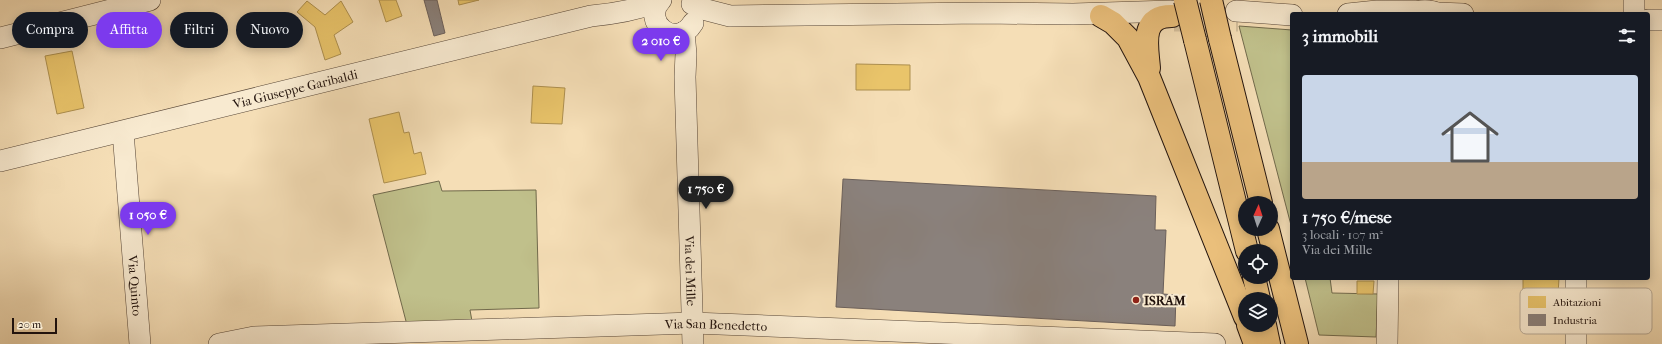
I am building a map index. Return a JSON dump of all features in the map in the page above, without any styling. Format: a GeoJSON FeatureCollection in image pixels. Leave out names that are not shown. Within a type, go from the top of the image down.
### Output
{"type":"FeatureCollection","features":[{"type":"Feature","properties":{"kind":"highway"},"geometry":{"type":"LineString","coordinates":[[1211,0],[1260,196]]}},
{"type":"Feature","properties":{"kind":"highway"},"geometry":{"type":"LineString","coordinates":[[1149,77],[1147,42],[1149,30],[1171,14],[1195,40],[1245,244]]}},
{"type":"Feature","properties":{"kind":"highway"},"geometry":{"type":"LineString","coordinates":[[1101,16],[1113,24],[1128,38],[1149,77],[1242,292]]}},
{"type":"Feature","properties":{"kind":"highway"},"geometry":{"type":"LineString","coordinates":[[1270,236],[1297,344]]}},
{"type":"Feature","properties":{"kind":"highway"},"geometry":{"type":"LineString","coordinates":[[1251,332],[1255,344]]}},
{"type":"Feature","properties":{"kind":"highway"},"geometry":{"type":"LineString","coordinates":[[1266,332],[1269,344]]}},
{"type":"Feature","properties":{"kind":"street"},"geometry":{"type":"LineString","coordinates":[[0,38],[150,0]]}},
{"type":"Feature","properties":{"kind":"street"},"geometry":{"type":"LineString","coordinates":[[1634,0],[1634,12]]}},
{"type":"Feature","properties":{"kind":"street"},"geometry":{"type":"LineString","coordinates":[[660,1],[655,8],[654,15],[675,30],[695,17],[691,2]]}},
{"type":"Feature","properties":{"kind":"street","name":"Via Giuseppe Garibaldi"},"geometry":{"type":"LineString","coordinates":[[0,161],[591,16],[616,14],[641,8],[660,1]]}},
{"type":"Feature","properties":{"kind":"street","name":"Via Giuseppe Garibaldi"},"geometry":{"type":"LineString","coordinates":[[691,2],[703,9],[730,16]]}},
{"type":"Feature","properties":{"kind":"street","name":"Via Giuseppe Garibaldi"},"geometry":{"type":"LineString","coordinates":[[591,16],[675,30],[730,16],[984,6],[1101,16],[1171,14]]}},
{"type":"Feature","properties":{"kind":"street"},"geometry":{"type":"LineString","coordinates":[[1361,12],[1403,9],[1427,10],[1434,12]]}},
{"type":"Feature","properties":{"kind":"street","name":"Via Giuseppe Garibaldi"},"geometry":{"type":"LineString","coordinates":[[1073,14],[1171,14]]}},
{"type":"Feature","properties":{"kind":"street"},"geometry":{"type":"LineString","coordinates":[[1237,16],[1290,15]]}},
{"type":"Feature","properties":{"kind":"street"},"geometry":{"type":"LineString","coordinates":[[1650,20],[1662,20]]}},
{"type":"Feature","properties":{"kind":"street","name":"Via dei Mille"},"geometry":{"type":"LineString","coordinates":[[675,30],[686,54],[685,77],[693,344]]}},
{"type":"Feature","properties":{"kind":"street","name":"Via Quinto"},"geometry":{"type":"LineString","coordinates":[[123,132],[140,344]]}},
{"type":"Feature","properties":{"kind":"street"},"geometry":{"type":"LineString","coordinates":[[1387,344],[1388,280]]}},
{"type":"Feature","properties":{"kind":"street","name":"Via San Benedetto"},"geometry":{"type":"LineString","coordinates":[[219,344],[254,337],[693,323],[867,337],[1215,344]]}},
{"type":"Feature","properties":{"kind":"green space"},"geometry":{"type":"Polygon","coordinates":[[[1239,26],[1290,30],[1290,221],[1239,26]]]}},
{"type":"Feature","properties":{"kind":"green space"},"geometry":{"type":"Polygon","coordinates":[[[439,181],[442,191],[536,190],[539,308],[470,310],[472,321],[407,325],[373,195],[439,181]]]}},
{"type":"Feature","properties":{"kind":"green space"},"geometry":{"type":"Polygon","coordinates":[[[1305,280],[1330,280],[1332,293],[1378,294],[1376,337],[1319,335],[1305,280]]]}},
{"type":"Feature","properties":{"kind":"building: Abitazioni"},"geometry":{"type":"Polygon","coordinates":[[[379,0],[396,0],[402,16],[386,22],[379,0]]]}},
{"type":"Feature","properties":{"kind":"building: Abitazioni"},"geometry":{"type":"Polygon","coordinates":[[[458,0],[479,0],[459,5],[458,0]]]}},
{"type":"Feature","properties":{"kind":"building: Abitazioni"},"geometry":{"type":"Polygon","coordinates":[[[307,1],[325,15],[341,1],[353,22],[334,35],[341,54],[325,60],[315,27],[303,17],[303,12],[297,12],[307,1]]]}},
{"type":"Feature","properties":{"kind":"building: Abitazioni"},"geometry":{"type":"Polygon","coordinates":[[[72,51],[84,108],[57,114],[45,56],[72,51]]]}},
{"type":"Feature","properties":{"kind":"building: Abitazioni"},"geometry":{"type":"Polygon","coordinates":[[[856,64],[910,65],[910,90],[856,90],[856,64]]]}},
{"type":"Feature","properties":{"kind":"building: Abitazioni"},"geometry":{"type":"Polygon","coordinates":[[[533,86],[565,88],[562,124],[531,123],[533,86]]]}},
{"type":"Feature","properties":{"kind":"building: Abitazioni"},"geometry":{"type":"Polygon","coordinates":[[[399,112],[404,133],[409,132],[414,154],[421,152],[426,174],[384,183],[369,119],[399,112]]]}},
{"type":"Feature","properties":{"kind":"building: Abitazioni"},"geometry":{"type":"Polygon","coordinates":[[[1523,280],[1559,280],[1558,288],[1523,288],[1523,280]]]}},
{"type":"Feature","properties":{"kind":"building: Abitazioni"},"geometry":{"type":"Polygon","coordinates":[[[1357,281],[1374,281],[1373,294],[1357,294],[1357,281]]]}},
{"type":"Feature","properties":{"kind":"building: Industria"},"geometry":{"type":"Polygon","coordinates":[[[424,0],[437,0],[445,33],[434,36],[424,0]]]}},
{"type":"Feature","properties":{"kind":"building: Industria"},"geometry":{"type":"Polygon","coordinates":[[[843,179],[1156,196],[1155,230],[1166,230],[1163,294],[1176,295],[1175,326],[836,307],[843,179]]]}},
{"type":"Feature","properties":{"kind":"tunnel"},"geometry":{"type":"LineString","coordinates":[[1174,21],[1238,21]]}},
{"type":"Feature","properties":{"kind":"place","name":"ISRAM"},"geometry":{"type":"Point","coordinates":[1136,300]}}]}
